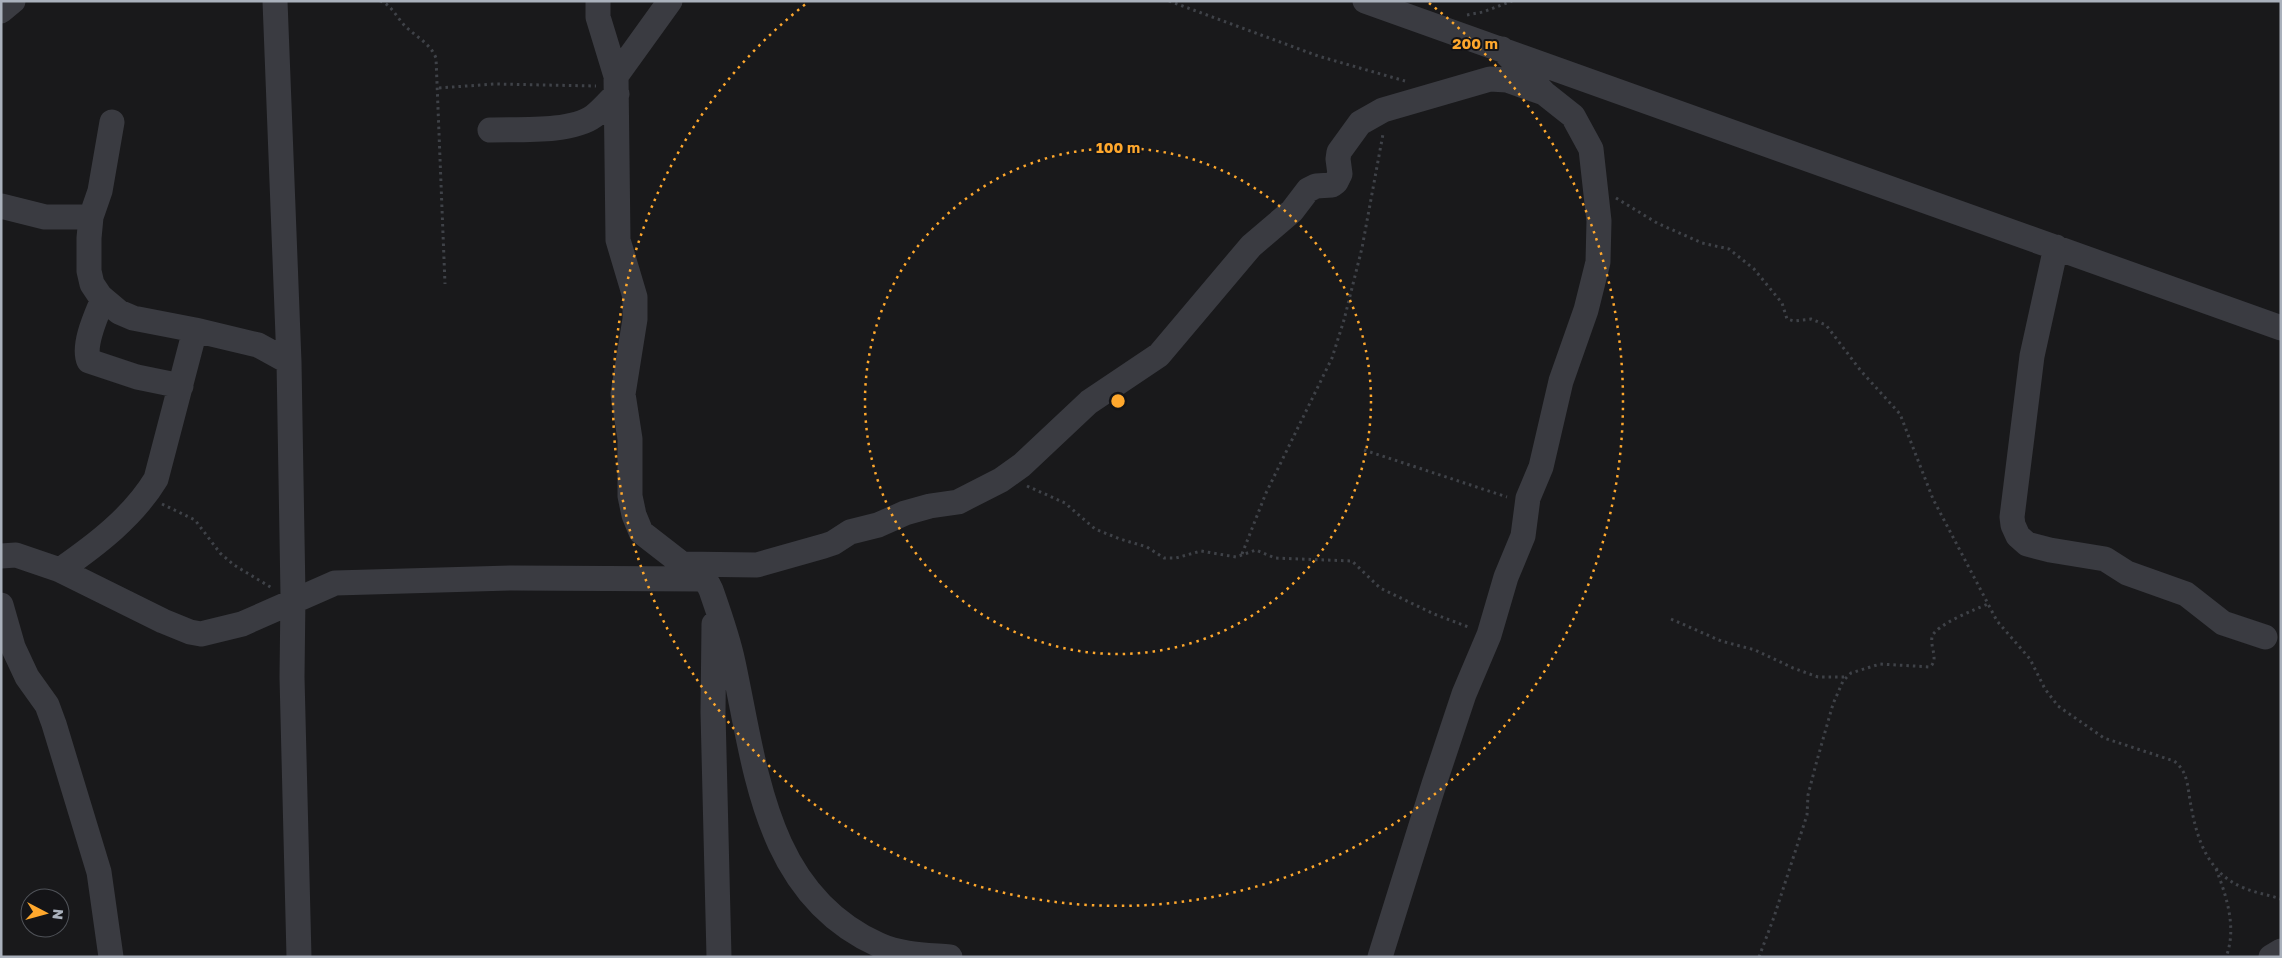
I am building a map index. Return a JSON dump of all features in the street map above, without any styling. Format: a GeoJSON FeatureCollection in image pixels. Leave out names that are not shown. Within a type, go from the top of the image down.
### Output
{"type":"FeatureCollection","features":[{"type":"Feature","properties":{"kind":"street"},"geometry":{"type":"LineString","coordinates":[[1,11],[13,1]]}},
{"type":"Feature","properties":{"kind":"street"},"geometry":{"type":"LineString","coordinates":[[275,1],[289,362],[293,598],[292,677],[299,957]]}},
{"type":"Feature","properties":{"kind":"street"},"geometry":{"type":"LineString","coordinates":[[598,1],[598,17],[616,85],[618,240],[635,297],[635,319],[623,394],[630,439],[630,496],[634,515],[641,532],[692,572],[711,590],[733,661],[747,741],[767,814],[774,833],[800,880],[832,916],[880,946],[906,953],[950,957]]}},
{"type":"Feature","properties":{"kind":"street"},"geometry":{"type":"LineString","coordinates":[[490,130],[564,126],[582,122],[594,116],[670,1]]}},
{"type":"Feature","properties":{"kind":"street"},"geometry":{"type":"LineString","coordinates":[[1365,1],[2281,328]]}},
{"type":"Feature","properties":{"kind":"street"},"geometry":{"type":"LineString","coordinates":[[1380,957],[1464,694],[1489,635],[1506,577],[1522,536],[1527,504],[1541,467],[1561,381],[1586,310],[1598,262],[1599,221],[1591,149],[1584,133],[1573,116],[1544,93],[1502,50]]}},
{"type":"Feature","properties":{"kind":"street"},"geometry":{"type":"LineString","coordinates":[[1,556],[16,555],[60,570],[162,621],[196,633],[212,632],[242,624],[293,598],[335,583],[692,572],[756,565],[833,544],[850,532],[878,525],[930,506],[958,502],[1005,477],[1022,465],[1089,402],[1159,355],[1250,246],[1292,212],[1308,190],[1316,186],[1332,185],[1336,182],[1340,174],[1339,152],[1356,127],[1388,109],[1490,79],[1507,80],[1544,93]]}},
{"type":"Feature","properties":{"kind":"street"},"geometry":{"type":"LineString","coordinates":[[112,122],[100,191],[91,217],[89,271],[92,284],[103,299],[119,312],[134,318],[258,345],[289,362]]}},
{"type":"Feature","properties":{"kind":"street"},"geometry":{"type":"LineString","coordinates":[[1,206],[45,217],[91,217]]}},
{"type":"Feature","properties":{"kind":"street"},"geometry":{"type":"LineString","coordinates":[[2056,248],[2032,356],[2018,459],[2012,517],[2018,536],[2027,544],[2050,550],[2105,559],[2127,573],[2186,594],[2223,623],[2265,637]]}},
{"type":"Feature","properties":{"kind":"street"},"geometry":{"type":"LineString","coordinates":[[103,299],[87,348],[89,361],[137,377],[180,386]]}},
{"type":"Feature","properties":{"kind":"street"},"geometry":{"type":"LineString","coordinates":[[60,570],[90,549],[144,500],[156,479],[195,330]]}},
{"type":"Feature","properties":{"kind":"street"},"geometry":{"type":"LineString","coordinates":[[715,600],[713,712],[720,957]]}},
{"type":"Feature","properties":{"kind":"street"},"geometry":{"type":"LineString","coordinates":[[1,605],[13,648],[28,677],[47,705],[54,724],[100,872],[111,957]]}},
{"type":"Feature","properties":{"kind":"street"},"geometry":{"type":"LineString","coordinates":[[2271,957],[2281,951]]}},
{"type":"Feature","properties":{"kind":"path"},"geometry":{"type":"LineString","coordinates":[[380,1],[388,6],[433,51],[436,58],[439,88],[445,284]]}},
{"type":"Feature","properties":{"kind":"path"},"geometry":{"type":"LineString","coordinates":[[1169,1],[1318,56],[1384,77],[1410,82]]}},
{"type":"Feature","properties":{"kind":"path"},"geometry":{"type":"LineString","coordinates":[[439,88],[494,84],[616,85]]}},
{"type":"Feature","properties":{"kind":"path"},"geometry":{"type":"LineString","coordinates":[[1242,555],[1266,493],[1332,358],[1344,320],[1362,248],[1388,109]]}},
{"type":"Feature","properties":{"kind":"path"},"geometry":{"type":"LineString","coordinates":[[1594,178],[1605,191],[1657,224],[1702,243],[1729,249],[1754,269],[1782,304],[1787,319],[1790,321],[1811,319],[1826,325],[1861,371],[1900,414],[1933,500],[1997,621],[2030,659],[2045,689],[2058,706],[2104,738],[2174,760],[2182,767],[2187,780],[2195,830],[2203,848],[2215,866],[2230,881],[2244,888],[2281,899]]}},
{"type":"Feature","properties":{"kind":"path"},"geometry":{"type":"LineString","coordinates":[[1364,450],[1527,504]]}},
{"type":"Feature","properties":{"kind":"path"},"geometry":{"type":"LineString","coordinates":[[1005,477],[1066,503],[1095,528],[1120,539],[1147,547],[1164,558],[1176,558],[1201,551],[1230,557],[1256,550],[1274,558],[1352,561],[1380,588],[1434,614],[1489,635]]}},
{"type":"Feature","properties":{"kind":"path"},"geometry":{"type":"LineString","coordinates":[[147,493],[162,504],[195,520],[220,553],[234,565],[293,598]]}},
{"type":"Feature","properties":{"kind":"path"},"geometry":{"type":"LineString","coordinates":[[1759,957],[1807,815],[1808,795],[1833,704],[1844,680],[1851,673],[1880,664],[1930,667],[1934,661],[1932,636],[1934,632],[1950,622],[1988,604]]}},
{"type":"Feature","properties":{"kind":"path"},"geometry":{"type":"LineString","coordinates":[[1671,619],[1721,641],[1755,650],[1793,668],[1818,676],[1848,677]]}},
{"type":"Feature","properties":{"kind":"path"},"geometry":{"type":"LineString","coordinates":[[2215,866],[2223,887],[2232,937],[2226,957]]}}]}
